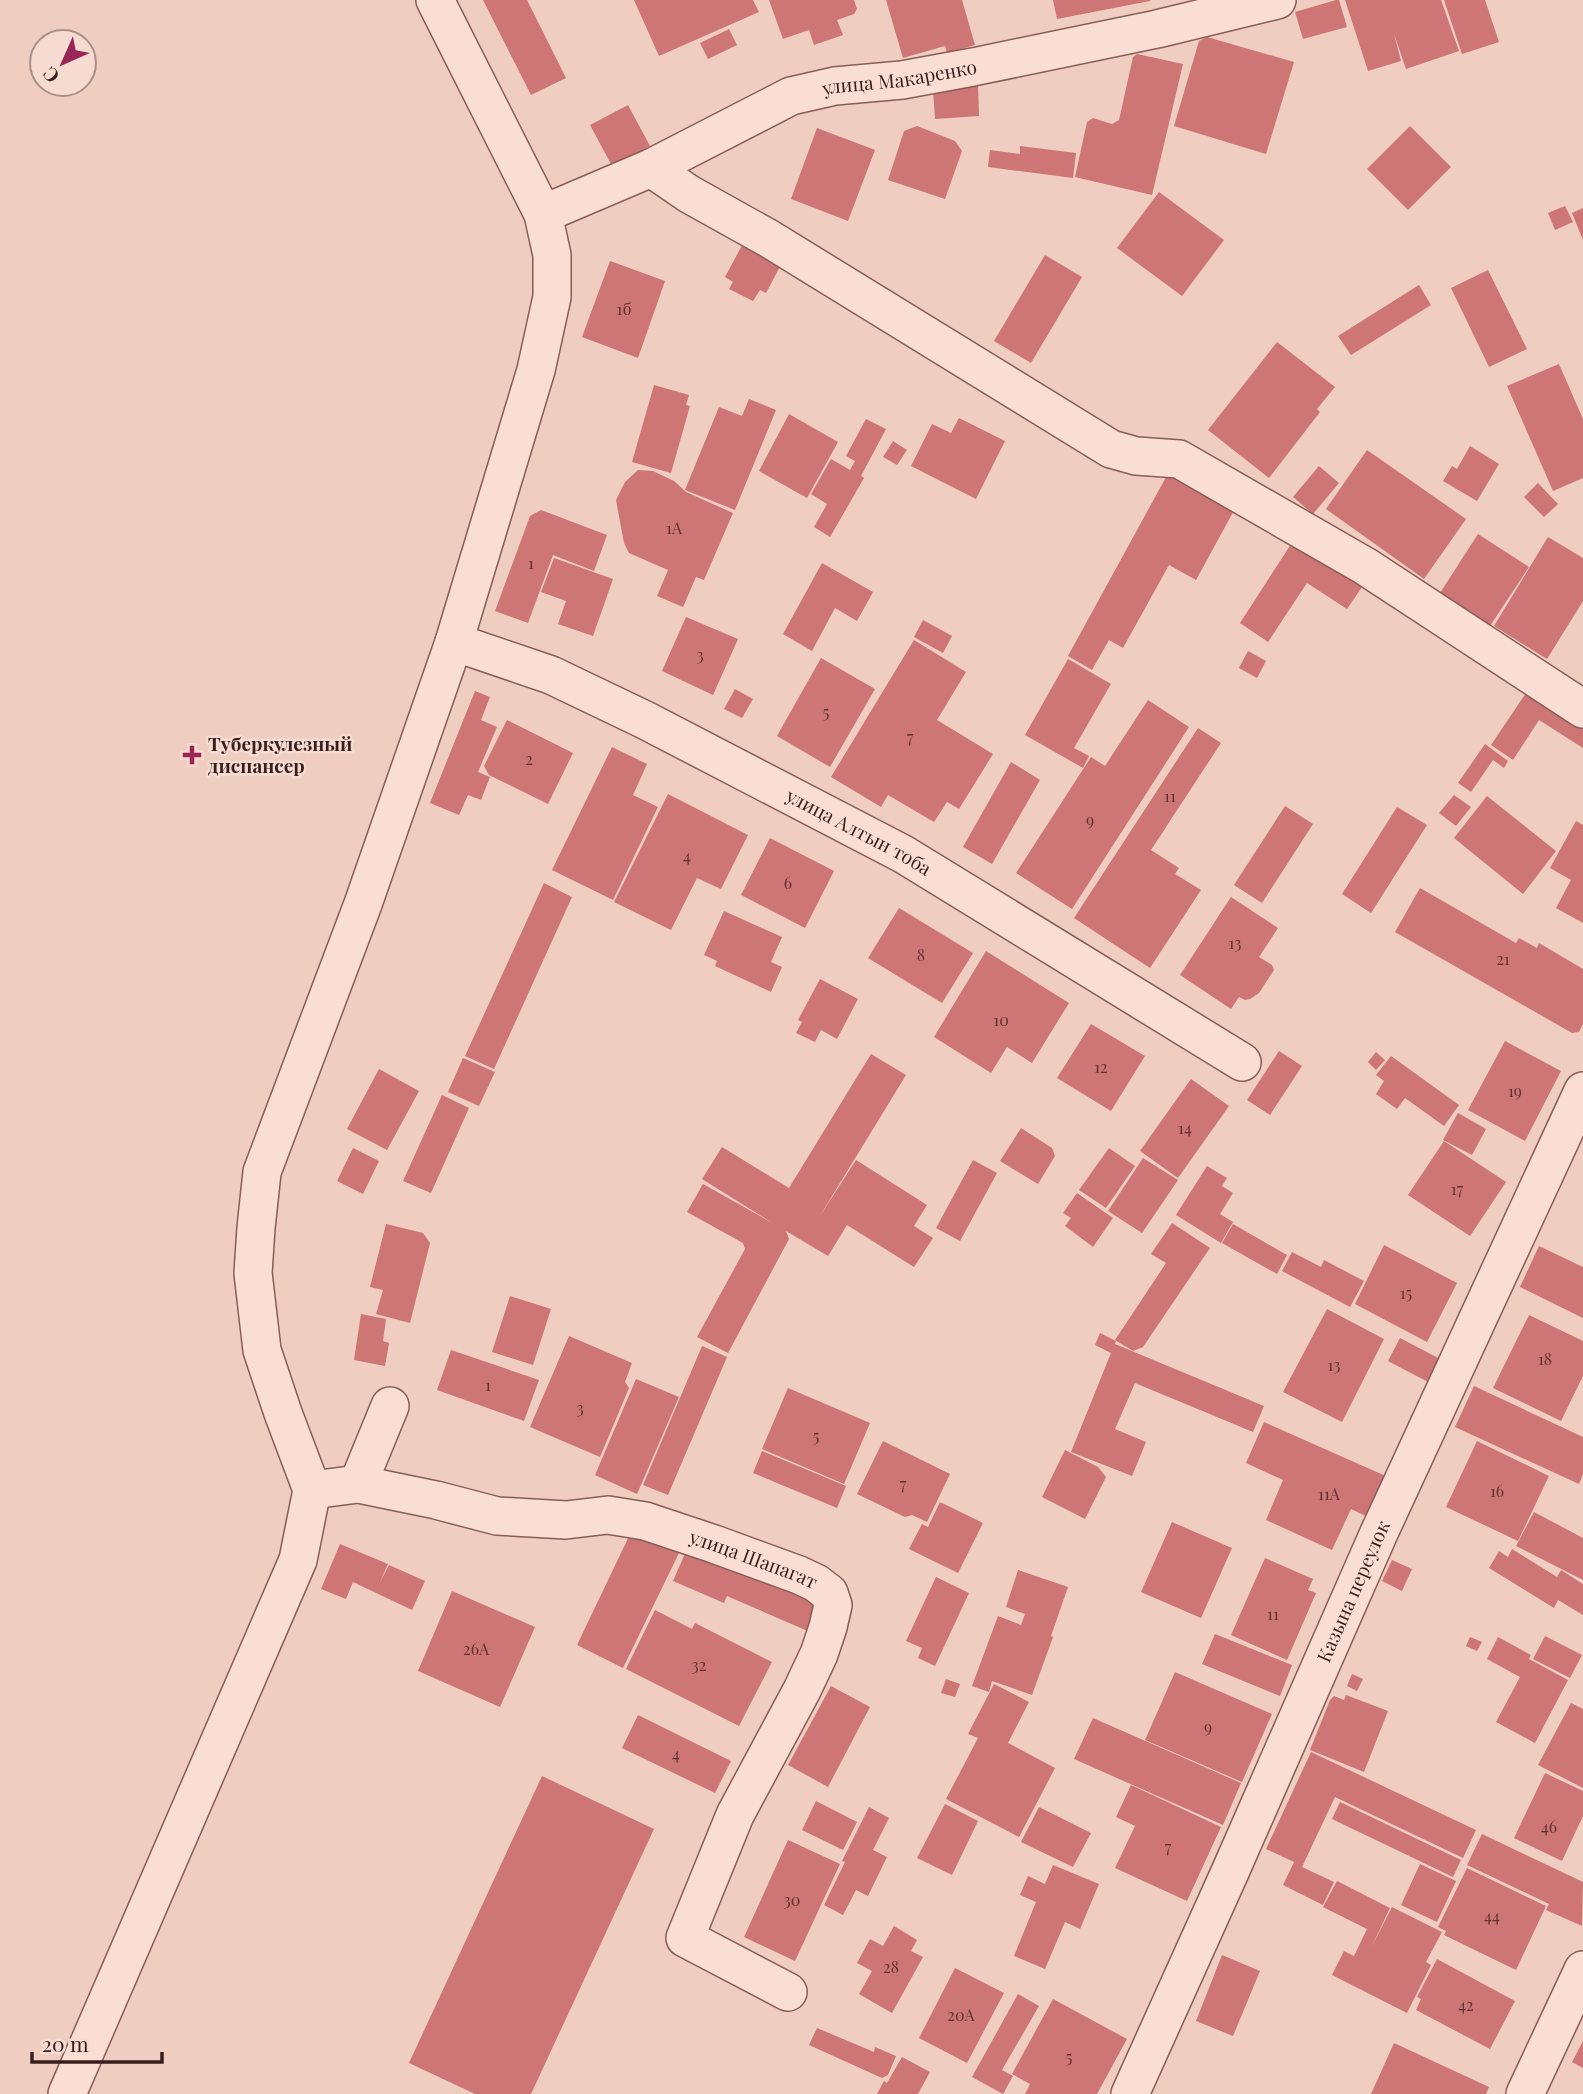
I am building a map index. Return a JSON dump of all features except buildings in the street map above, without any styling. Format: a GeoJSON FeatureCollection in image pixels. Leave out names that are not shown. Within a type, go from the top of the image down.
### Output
{"type":"FeatureCollection","features":[{"type":"Feature","properties":{"kind":"street"},"geometry":{"type":"LineString","coordinates":[[67,2094],[298,1560],[312,1490],[262,1350],[253,1273],[262,1172],[363,904],[454,642],[536,370],[552,297],[552,255],[543,214],[435,0]]}},
{"type":"Feature","properties":{"kind":"street","name":"улица Макаренко"},"geometry":{"type":"LineString","coordinates":[[543,214],[651,168],[791,96],[835,86],[866,85],[914,78],[1157,29],[1277,0]]}},
{"type":"Feature","properties":{"kind":"street"},"geometry":{"type":"LineString","coordinates":[[651,168],[689,194],[768,238],[1111,449],[1136,456],[1178,459],[1365,566],[1583,709]]}},
{"type":"Feature","properties":{"kind":"street","name":"улица Алтын тоба"},"geometry":{"type":"LineString","coordinates":[[454,642],[551,675],[645,720],[903,854],[1242,1062]]}},
{"type":"Feature","properties":{"kind":"street","name":"Казына переулок"},"geometry":{"type":"LineString","coordinates":[[1130,2094],[1378,1535],[1583,1091]]}},
{"type":"Feature","properties":{"kind":"street"},"geometry":{"type":"LineString","coordinates":[[358,1485],[390,1406]]}},
{"type":"Feature","properties":{"kind":"street","name":"улица Шапагат"},"geometry":{"type":"LineString","coordinates":[[312,1490],[358,1485],[436,1500],[497,1517],[566,1520],[608,1515],[645,1521],[799,1576],[816,1583],[829,1593],[833,1605],[819,1654],[734,1815],[685,1938],[788,1992]]}},
{"type":"Feature","properties":{"kind":"street"},"geometry":{"type":"LineString","coordinates":[[1525,2094],[1583,1970]]}},
{"type":"Feature","properties":{"kind":"place","name":"Туберкулезный диспансер"},"geometry":{"type":"Point","coordinates":[192,755]}}]}
